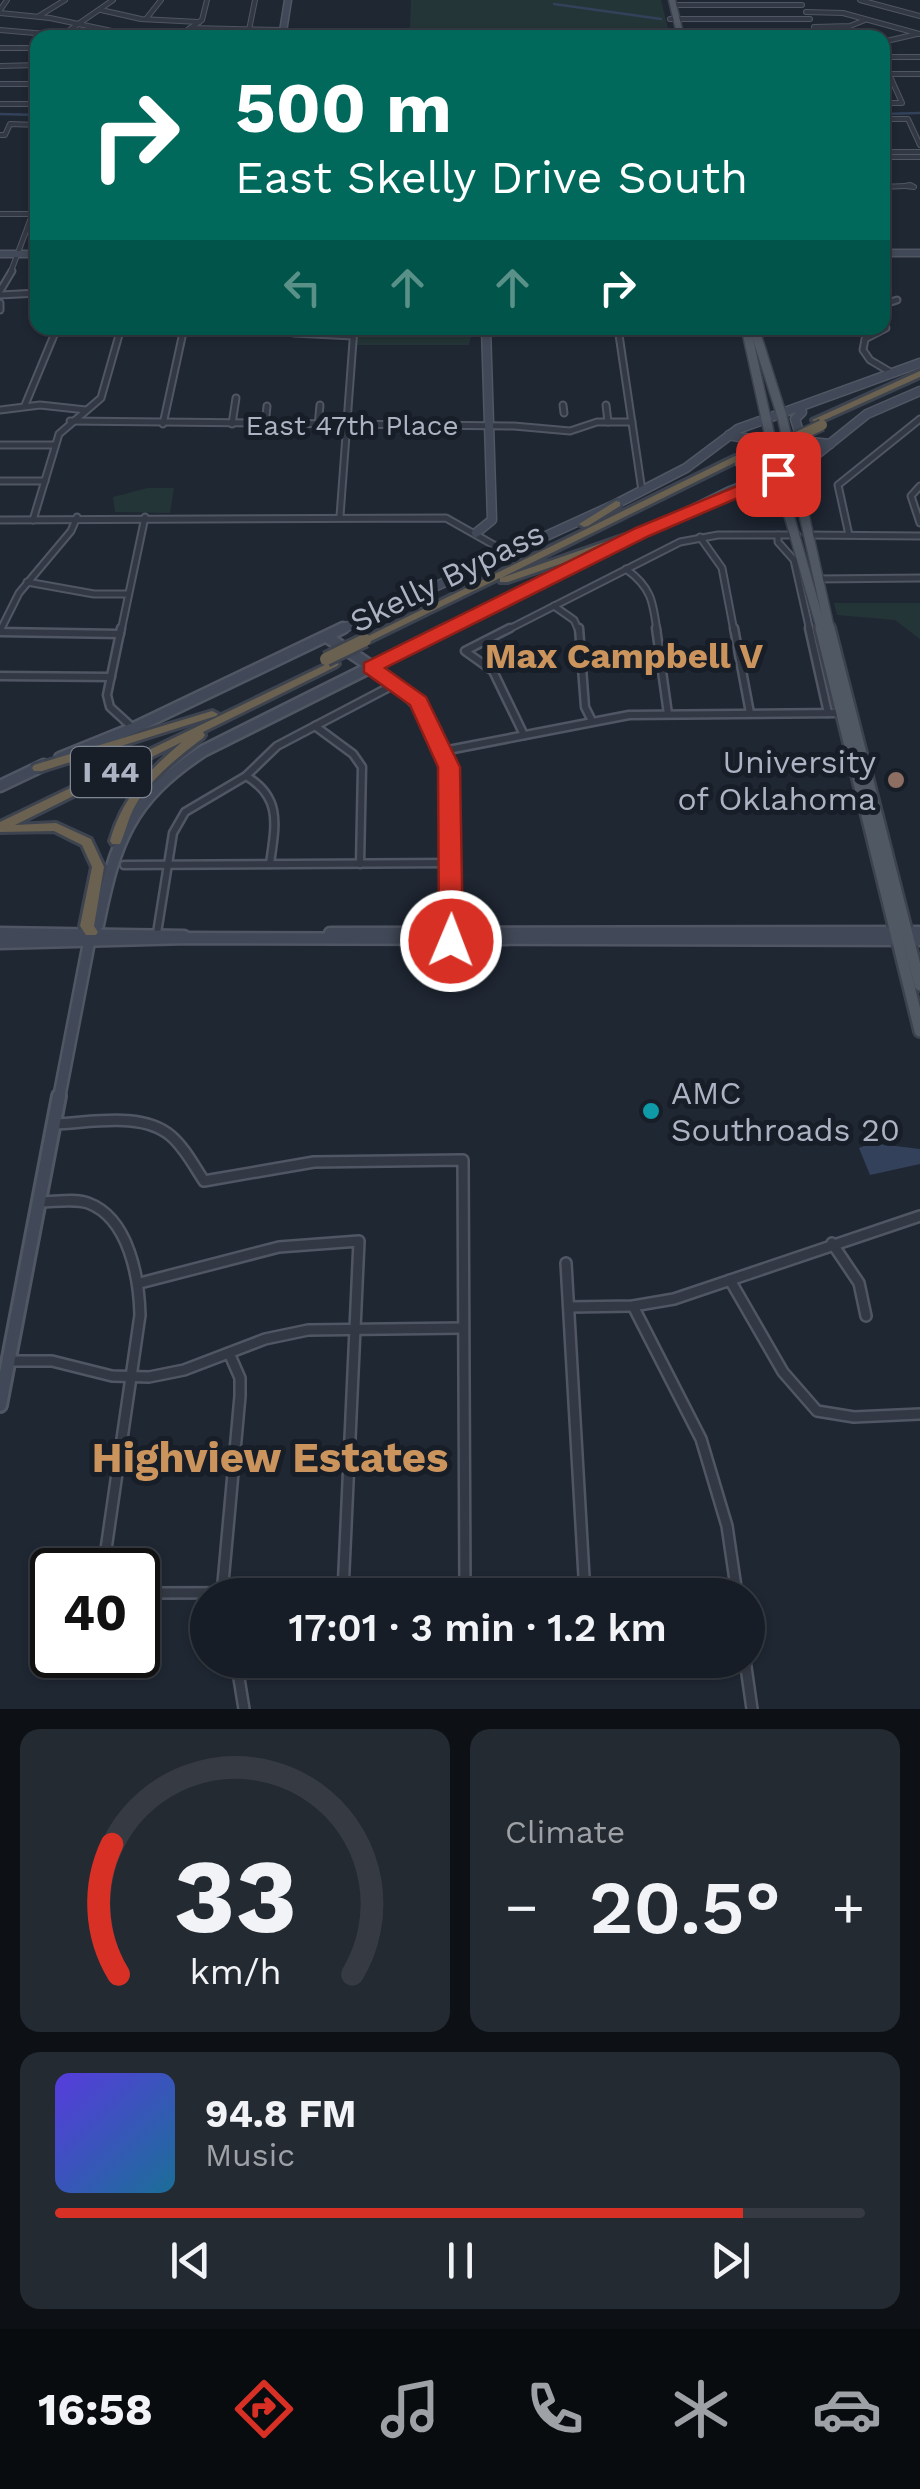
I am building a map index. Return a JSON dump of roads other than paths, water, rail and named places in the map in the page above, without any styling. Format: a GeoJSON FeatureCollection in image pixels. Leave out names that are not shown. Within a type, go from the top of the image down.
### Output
{"type":"FeatureCollection","features":[{"type":"Feature","properties":{"kind":"highway","name":"Skelly Bypass"},"geometry":{"type":"LineString","coordinates":[[368,642],[920,377]]}},
{"type":"Feature","properties":{"kind":"highway","name":"Skelly Bypass"},"geometry":{"type":"LineString","coordinates":[[0,818],[738,462]]}},
{"type":"Feature","properties":{"kind":"highway"},"geometry":{"type":"LineString","coordinates":[[529,560],[616,504]]}},
{"type":"Feature","properties":{"kind":"highway"},"geometry":{"type":"LineString","coordinates":[[504,580],[643,532]]}},
{"type":"Feature","properties":{"kind":"highway","name":"Skelly Bypass"},"geometry":{"type":"LineString","coordinates":[[0,828],[217,716]]}},
{"type":"Feature","properties":{"kind":"highway"},"geometry":{"type":"LineString","coordinates":[[38,768],[217,716]]}},
{"type":"Feature","properties":{"kind":"highway"},"geometry":{"type":"LineString","coordinates":[[116,840],[126,811],[151,776],[217,716]]}},
{"type":"Feature","properties":{"kind":"highway"},"geometry":{"type":"LineString","coordinates":[[0,828],[56,827],[87,842],[98,868],[87,926],[90,938]]}},
{"type":"Feature","properties":{"kind":"main road"},"geometry":{"type":"LineString","coordinates":[[283,30],[288,0]]}},
{"type":"Feature","properties":{"kind":"main road"},"geometry":{"type":"LineString","coordinates":[[670,2],[677,30]]}},
{"type":"Feature","properties":{"kind":"main road"},"geometry":{"type":"LineString","coordinates":[[890,253],[920,253]]}},
{"type":"Feature","properties":{"kind":"main road"},"geometry":{"type":"LineString","coordinates":[[0,254],[30,254]]}},
{"type":"Feature","properties":{"kind":"main road"},"geometry":{"type":"LineString","coordinates":[[476,533],[492,520],[486,335]]}},
{"type":"Feature","properties":{"kind":"main road"},"geometry":{"type":"LineString","coordinates":[[752,335],[761,372],[764,420],[782,491],[802,535]]}},
{"type":"Feature","properties":{"kind":"main road"},"geometry":{"type":"LineString","coordinates":[[0,786],[134,728],[616,504],[694,462],[728,435],[920,363]]}},
{"type":"Feature","properties":{"kind":"main road"},"geometry":{"type":"LineString","coordinates":[[761,372],[782,416],[794,468],[802,535],[824,617],[839,713],[868,825],[908,936],[920,1031]]}},
{"type":"Feature","properties":{"kind":"main road"},"geometry":{"type":"LineString","coordinates":[[0,1405],[90,938],[98,925],[116,840],[150,791],[184,762],[371,667],[643,532],[794,468],[873,411],[920,390]]}},
{"type":"Feature","properties":{"kind":"main road"},"geometry":{"type":"LineString","coordinates":[[777,400],[809,406]]}},
{"type":"Feature","properties":{"kind":"main road"},"geometry":{"type":"LineString","coordinates":[[809,406],[795,418],[800,439],[813,445],[831,444]]}},
{"type":"Feature","properties":{"kind":"main road"},"geometry":{"type":"LineString","coordinates":[[728,435],[746,435],[756,440],[763,470],[754,482]]}},
{"type":"Feature","properties":{"kind":"main road"},"geometry":{"type":"LineString","coordinates":[[754,482],[782,491]]}},
{"type":"Feature","properties":{"kind":"main road"},"geometry":{"type":"LineString","coordinates":[[326,636],[422,706],[442,751],[451,777],[451,937]]}},
{"type":"Feature","properties":{"kind":"main road"},"geometry":{"type":"LineString","coordinates":[[839,713],[880,834],[920,984]]}},
{"type":"Feature","properties":{"kind":"main road"},"geometry":{"type":"LineString","coordinates":[[868,825],[880,834]]}},
{"type":"Feature","properties":{"kind":"main road"},"geometry":{"type":"LineString","coordinates":[[0,933],[90,938],[908,936]]}},
{"type":"Feature","properties":{"kind":"main road"},"geometry":{"type":"LineString","coordinates":[[0,944],[158,933],[190,938]]}},
{"type":"Feature","properties":{"kind":"street"},"geometry":{"type":"LineString","coordinates":[[6,0],[0,12],[104,30]]}},
{"type":"Feature","properties":{"kind":"street"},"geometry":{"type":"LineString","coordinates":[[38,16],[65,0]]}},
{"type":"Feature","properties":{"kind":"street"},"geometry":{"type":"LineString","coordinates":[[66,30],[113,0]]}},
{"type":"Feature","properties":{"kind":"street"},"geometry":{"type":"LineString","coordinates":[[145,20],[161,0]]}},
{"type":"Feature","properties":{"kind":"street"},"geometry":{"type":"LineString","coordinates":[[187,30],[205,15],[207,0]]}},
{"type":"Feature","properties":{"kind":"street"},"geometry":{"type":"LineString","coordinates":[[190,28],[249,30],[256,0]]}},
{"type":"Feature","properties":{"kind":"street"},"geometry":{"type":"LineString","coordinates":[[860,0],[920,16]]}},
{"type":"Feature","properties":{"kind":"street"},"geometry":{"type":"LineString","coordinates":[[882,6],[893,0]]}},
{"type":"Feature","properties":{"kind":"street"},"geometry":{"type":"LineString","coordinates":[[670,2],[800,2],[816,30]]}},
{"type":"Feature","properties":{"kind":"street"},"geometry":{"type":"LineString","coordinates":[[101,10],[145,20],[200,22]]}},
{"type":"Feature","properties":{"kind":"street"},"geometry":{"type":"LineString","coordinates":[[806,12],[843,13],[919,34]]}},
{"type":"Feature","properties":{"kind":"street"},"geometry":{"type":"LineString","coordinates":[[674,20],[810,19]]}},
{"type":"Feature","properties":{"kind":"street"},"geometry":{"type":"LineString","coordinates":[[814,26],[850,26],[866,19]]}},
{"type":"Feature","properties":{"kind":"street"},"geometry":{"type":"LineString","coordinates":[[0,30],[30,33]]}},
{"type":"Feature","properties":{"kind":"street"},"geometry":{"type":"LineString","coordinates":[[890,42],[919,34]]}},
{"type":"Feature","properties":{"kind":"street"},"geometry":{"type":"LineString","coordinates":[[0,48],[30,48]]}},
{"type":"Feature","properties":{"kind":"street"},"geometry":{"type":"LineString","coordinates":[[890,58],[920,58]]}},
{"type":"Feature","properties":{"kind":"street"},"geometry":{"type":"LineString","coordinates":[[0,66],[30,65]]}},
{"type":"Feature","properties":{"kind":"street"},"geometry":{"type":"LineString","coordinates":[[890,74],[920,74]]}},
{"type":"Feature","properties":{"kind":"street"},"geometry":{"type":"LineString","coordinates":[[890,81],[902,102],[890,102]]}},
{"type":"Feature","properties":{"kind":"street"},"geometry":{"type":"LineString","coordinates":[[0,84],[30,84]]}},
{"type":"Feature","properties":{"kind":"street"},"geometry":{"type":"LineString","coordinates":[[0,104],[30,104]]}},
{"type":"Feature","properties":{"kind":"street"},"geometry":{"type":"LineString","coordinates":[[890,118],[908,119],[920,151],[890,153]]}},
{"type":"Feature","properties":{"kind":"street"},"geometry":{"type":"LineString","coordinates":[[0,136],[6,136],[10,124],[30,125]]}},
{"type":"Feature","properties":{"kind":"street"},"geometry":{"type":"LineString","coordinates":[[890,186],[905,186]]}},
{"type":"Feature","properties":{"kind":"street"},"geometry":{"type":"LineString","coordinates":[[0,214],[30,214]]}},
{"type":"Feature","properties":{"kind":"street"},"geometry":{"type":"LineString","coordinates":[[30,223],[0,293],[30,294]]}},
{"type":"Feature","properties":{"kind":"street"},"geometry":{"type":"LineString","coordinates":[[890,302],[897,300]]}},
{"type":"Feature","properties":{"kind":"street"},"geometry":{"type":"LineString","coordinates":[[25,405],[55,335]]}},
{"type":"Feature","properties":{"kind":"street"},"geometry":{"type":"LineString","coordinates":[[33,520],[54,445],[70,421],[101,398],[119,335]]}},
{"type":"Feature","properties":{"kind":"street"},"geometry":{"type":"LineString","coordinates":[[164,424],[183,335]]}},
{"type":"Feature","properties":{"kind":"street"},"geometry":{"type":"LineString","coordinates":[[299,335],[353,336],[340,516]]}},
{"type":"Feature","properties":{"kind":"street"},"geometry":{"type":"LineString","coordinates":[[619,335],[642,491]]}},
{"type":"Feature","properties":{"kind":"street"},"geometry":{"type":"LineString","coordinates":[[874,335],[865,340],[863,350],[870,360],[893,374]]}},
{"type":"Feature","properties":{"kind":"street"},"geometry":{"type":"LineString","coordinates":[[232,424],[236,398]]}},
{"type":"Feature","properties":{"kind":"street"},"geometry":{"type":"LineString","coordinates":[[0,410],[25,405],[86,410]]}},
{"type":"Feature","properties":{"kind":"street"},"geometry":{"type":"LineString","coordinates":[[318,426],[320,405]]}},
{"type":"Feature","properties":{"kind":"street"},"geometry":{"type":"LineString","coordinates":[[606,405],[608,422]]}},
{"type":"Feature","properties":{"kind":"street"},"geometry":{"type":"LineString","coordinates":[[265,426],[268,406]]}},
{"type":"Feature","properties":{"kind":"street"},"geometry":{"type":"LineString","coordinates":[[849,535],[838,485],[920,419]]}},
{"type":"Feature","properties":{"kind":"street","name":"East 47th Place"},"geometry":{"type":"LineString","coordinates":[[70,421],[489,426],[564,431],[608,422],[632,422]]}},
{"type":"Feature","properties":{"kind":"street"},"geometry":{"type":"LineString","coordinates":[[0,445],[54,445]]}},
{"type":"Feature","properties":{"kind":"street"},"geometry":{"type":"LineString","coordinates":[[0,480],[45,481]]}},
{"type":"Feature","properties":{"kind":"street"},"geometry":{"type":"LineString","coordinates":[[920,486],[911,496],[920,524]]}},
{"type":"Feature","properties":{"kind":"street"},"geometry":{"type":"LineString","coordinates":[[78,517],[71,531],[27,582],[0,632],[120,634]]}},
{"type":"Feature","properties":{"kind":"street"},"geometry":{"type":"LineString","coordinates":[[134,728],[108,703],[145,517]]}},
{"type":"Feature","properties":{"kind":"street"},"geometry":{"type":"LineString","coordinates":[[0,520],[441,517],[510,554]]}},
{"type":"Feature","properties":{"kind":"street"},"geometry":{"type":"LineString","coordinates":[[442,751],[592,721],[668,714],[839,713],[794,560],[778,542],[778,535]]}},
{"type":"Feature","properties":{"kind":"street"},"geometry":{"type":"LineString","coordinates":[[524,735],[493,672],[466,650],[626,569],[700,537],[920,536]]}},
{"type":"Feature","properties":{"kind":"street"},"geometry":{"type":"LineString","coordinates":[[700,537],[722,568],[750,713]]}},
{"type":"Feature","properties":{"kind":"street"},"geometry":{"type":"LineString","coordinates":[[626,569],[645,583],[652,595],[668,714]]}},
{"type":"Feature","properties":{"kind":"street"},"geometry":{"type":"LineString","coordinates":[[814,579],[920,578]]}},
{"type":"Feature","properties":{"kind":"street"},"geometry":{"type":"LineString","coordinates":[[27,582],[94,594],[128,594]]}},
{"type":"Feature","properties":{"kind":"street"},"geometry":{"type":"LineString","coordinates":[[554,606],[578,629],[586,707],[592,721]]}},
{"type":"Feature","properties":{"kind":"street"},"geometry":{"type":"LineString","coordinates":[[0,676],[111,677]]}},
{"type":"Feature","properties":{"kind":"street"},"geometry":{"type":"LineString","coordinates":[[158,933],[173,833],[180,816],[246,776],[276,746],[395,684]]}},
{"type":"Feature","properties":{"kind":"street"},"geometry":{"type":"LineString","coordinates":[[315,726],[353,754],[362,767],[360,864]]}},
{"type":"Feature","properties":{"kind":"street"},"geometry":{"type":"LineString","coordinates":[[246,776],[267,788],[275,800],[270,864]]}},
{"type":"Feature","properties":{"kind":"street"},"geometry":{"type":"LineString","coordinates":[[124,865],[451,864]]}},
{"type":"Feature","properties":{"kind":"street"},"geometry":{"type":"LineString","coordinates":[[55,1124],[140,1123],[160,1128],[174,1139],[204,1181],[314,1162],[463,1160],[465,1578]]}},
{"type":"Feature","properties":{"kind":"street"},"geometry":{"type":"LineString","coordinates":[[40,1202],[78,1202],[102,1211],[126,1248],[140,1283],[106,1548]]}},
{"type":"Feature","properties":{"kind":"street"},"geometry":{"type":"LineString","coordinates":[[570,1307],[633,1306],[674,1299],[920,1216]]}},
{"type":"Feature","properties":{"kind":"street"},"geometry":{"type":"LineString","coordinates":[[140,1283],[279,1247],[359,1240],[345,1578]]}},
{"type":"Feature","properties":{"kind":"street"},"geometry":{"type":"LineString","coordinates":[[832,1243],[859,1283],[866,1316]]}},
{"type":"Feature","properties":{"kind":"street"},"geometry":{"type":"LineString","coordinates":[[566,1262],[584,1578]]}},
{"type":"Feature","properties":{"kind":"street"},"geometry":{"type":"LineString","coordinates":[[730,1280],[796,1390],[812,1408],[836,1414],[920,1414]]}},
{"type":"Feature","properties":{"kind":"street"},"geometry":{"type":"LineString","coordinates":[[633,1306],[701,1439],[727,1526],[735,1578]]}},
{"type":"Feature","properties":{"kind":"street"},"geometry":{"type":"LineString","coordinates":[[8,1361],[52,1361],[131,1377],[164,1376],[297,1332],[463,1328]]}},
{"type":"Feature","properties":{"kind":"street"},"geometry":{"type":"LineString","coordinates":[[223,1578],[240,1396],[240,1378],[229,1353]]}},
{"type":"Feature","properties":{"kind":"street"},"geometry":{"type":"LineString","coordinates":[[160,1593],[190,1594]]}},
{"type":"Feature","properties":{"kind":"street"},"geometry":{"type":"LineString","coordinates":[[241,1678],[244,1709]]}},
{"type":"Feature","properties":{"kind":"street"},"geometry":{"type":"LineString","coordinates":[[748,1678],[752,1709]]}},
{"type":"Feature","properties":{"kind":"water"},"geometry":{"type":"Polygon","coordinates":[[[871,1143],[920,1149],[920,1164],[870,1175],[859,1148],[871,1143]]]}},
{"type":"Feature","properties":{"kind":"waterway"},"geometry":{"type":"LineString","coordinates":[[554,4],[661,19]]}},
{"type":"Feature","properties":{"kind":"waterway"},"geometry":{"type":"LineString","coordinates":[[890,114],[920,113]]}},
{"type":"Feature","properties":{"kind":"waterway"},"geometry":{"type":"LineString","coordinates":[[0,114],[30,115]]}},
{"type":"Feature","properties":{"kind":"place","name":"University of Oklahoma"},"geometry":{"type":"Point","coordinates":[896,780]}},
{"type":"Feature","properties":{"kind":"place","name":"AMC Southroads 20"},"geometry":{"type":"Point","coordinates":[651,1111]}},
{"type":"Feature","properties":{"kind":"district","name":"Max Campbell V"},"geometry":{"type":"Point","coordinates":[624,656]}},
{"type":"Feature","properties":{"kind":"district","name":"Highview Estates"},"geometry":{"type":"Point","coordinates":[270,1457]}}]}
